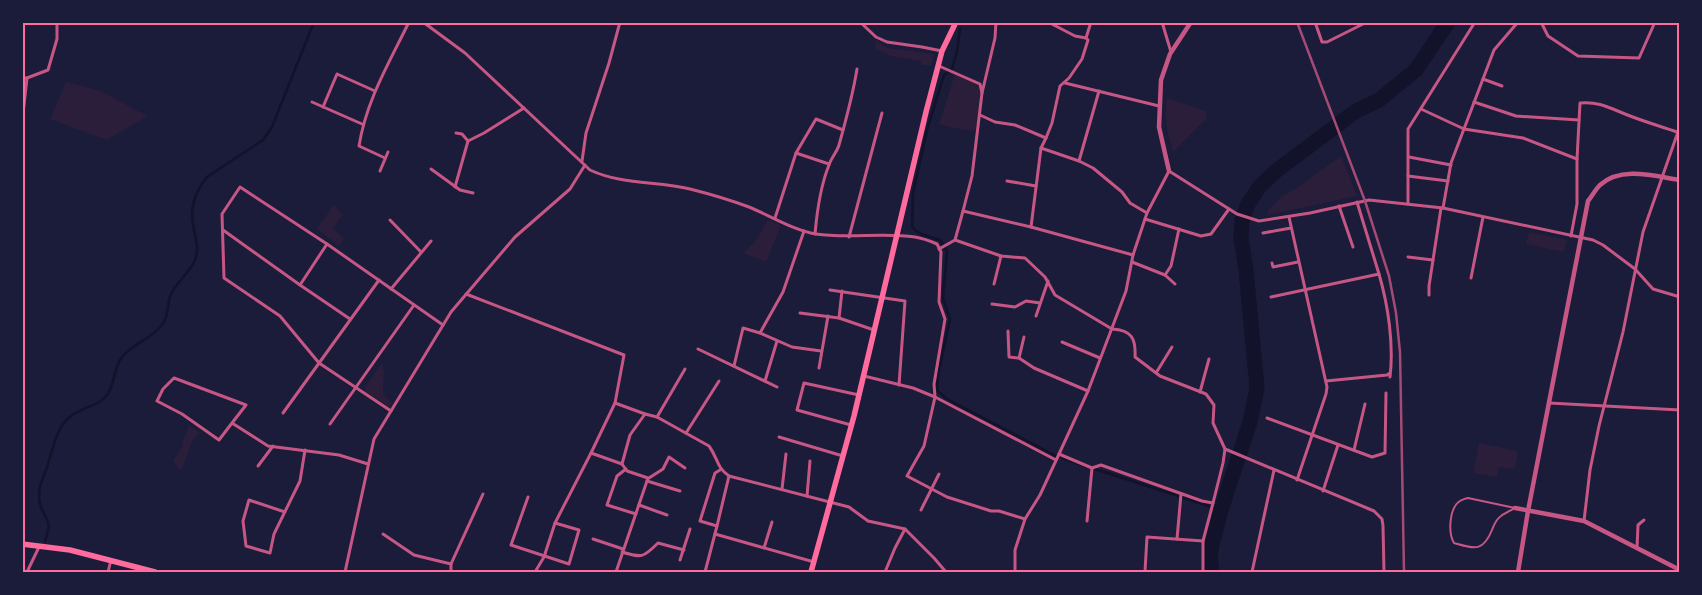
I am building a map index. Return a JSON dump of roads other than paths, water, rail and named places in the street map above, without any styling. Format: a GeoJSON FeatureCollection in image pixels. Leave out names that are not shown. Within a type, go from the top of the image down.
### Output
{"type":"FeatureCollection","features":[{"type":"Feature","properties":{"kind":"main road"},"geometry":{"type":"LineString","coordinates":[[811,572],[852,425],[909,180],[938,66],[942,52],[956,22]]}},
{"type":"Feature","properties":{"kind":"main road"},"geometry":{"type":"LineString","coordinates":[[22,544],[70,550],[155,572]]}},
{"type":"Feature","properties":{"kind":"street"},"geometry":{"type":"LineString","coordinates":[[22,78],[48,70],[57,39],[57,22]]}},
{"type":"Feature","properties":{"kind":"street"},"geometry":{"type":"LineString","coordinates":[[385,158],[359,146],[362,124],[375,91],[409,22]]}},
{"type":"Feature","properties":{"kind":"street"},"geometry":{"type":"LineString","coordinates":[[423,22],[465,53],[590,170],[602,176],[621,181],[688,189],[747,206],[815,234],[849,237],[897,235],[917,237],[937,244],[941,252],[939,302],[945,319],[934,384],[935,397],[924,446],[907,476],[947,496],[991,512],[998,510],[1025,519]]}},
{"type":"Feature","properties":{"kind":"street"},"geometry":{"type":"LineString","coordinates":[[582,162],[586,133],[620,22]]}},
{"type":"Feature","properties":{"kind":"street"},"geometry":{"type":"LineString","coordinates":[[860,22],[876,37],[886,42],[942,52]]}},
{"type":"Feature","properties":{"kind":"street"},"geometry":{"type":"LineString","coordinates":[[939,249],[955,240],[972,176],[982,93],[995,38],[996,22]]}},
{"type":"Feature","properties":{"kind":"street"},"geometry":{"type":"LineString","coordinates":[[1048,22],[1075,36],[1086,38]]}},
{"type":"Feature","properties":{"kind":"street"},"geometry":{"type":"LineString","coordinates":[[1031,227],[1041,148],[1052,123],[1060,86],[1082,59],[1091,22]]}},
{"type":"Feature","properties":{"kind":"street"},"geometry":{"type":"LineString","coordinates":[[1162,22],[1171,52]]}},
{"type":"Feature","properties":{"kind":"street"},"geometry":{"type":"LineString","coordinates":[[1015,572],[1015,550],[1025,519],[1040,494],[1088,391],[1126,291],[1133,255],[1147,213],[1169,171],[1159,127],[1161,80],[1171,52],[1190,22]]}},
{"type":"Feature","properties":{"kind":"street"},"geometry":{"type":"LineString","coordinates":[[1315,22],[1322,42],[1327,42],[1364,23]]}},
{"type":"Feature","properties":{"kind":"street"},"geometry":{"type":"LineString","coordinates":[[1408,204],[1408,129],[1474,22]]}},
{"type":"Feature","properties":{"kind":"street"},"geometry":{"type":"LineString","coordinates":[[1429,295],[1433,260],[1451,165],[1494,50],[1517,24],[1512,22]]}},
{"type":"Feature","properties":{"kind":"street"},"geometry":{"type":"LineString","coordinates":[[1541,22],[1548,36],[1578,56],[1639,58],[1655,22]]}},
{"type":"Feature","properties":{"kind":"street"},"geometry":{"type":"LineString","coordinates":[[938,66],[980,84],[982,93]]}},
{"type":"Feature","properties":{"kind":"street"},"geometry":{"type":"LineString","coordinates":[[815,234],[817,210],[829,164],[838,147],[843,130],[857,69]]}},
{"type":"Feature","properties":{"kind":"street"},"geometry":{"type":"LineString","coordinates":[[323,107],[337,74],[375,91]]}},
{"type":"Feature","properties":{"kind":"street"},"geometry":{"type":"LineString","coordinates":[[22,123],[27,78]]}},
{"type":"Feature","properties":{"kind":"street"},"geometry":{"type":"LineString","coordinates":[[1483,78],[1502,86]]}},
{"type":"Feature","properties":{"kind":"street"},"geometry":{"type":"LineString","coordinates":[[1065,82],[1159,106]]}},
{"type":"Feature","properties":{"kind":"street"},"geometry":{"type":"LineString","coordinates":[[1079,161],[1099,91]]}},
{"type":"Feature","properties":{"kind":"street"},"geometry":{"type":"LineString","coordinates":[[312,102],[362,124]]}},
{"type":"Feature","properties":{"kind":"street"},"geometry":{"type":"LineString","coordinates":[[1474,102],[1516,116],[1578,120]]}},
{"type":"Feature","properties":{"kind":"street"},"geometry":{"type":"LineString","coordinates":[[1571,236],[1577,204],[1580,103],[1608,105],[1626,114],[1678,132]]}},
{"type":"Feature","properties":{"kind":"street"},"geometry":{"type":"LineString","coordinates":[[455,187],[468,141],[524,108]]}},
{"type":"Feature","properties":{"kind":"street"},"geometry":{"type":"LineString","coordinates":[[1421,109],[1464,128],[1523,138],[1577,159]]}},
{"type":"Feature","properties":{"kind":"street"},"geometry":{"type":"LineString","coordinates":[[849,237],[882,113]]}},
{"type":"Feature","properties":{"kind":"street"},"geometry":{"type":"LineString","coordinates":[[980,115],[994,122],[1021,128],[1046,138]]}},
{"type":"Feature","properties":{"kind":"street"},"geometry":{"type":"LineString","coordinates":[[775,218],[796,153],[816,119],[843,130]]}},
{"type":"Feature","properties":{"kind":"street"},"geometry":{"type":"LineString","coordinates":[[1584,521],[1590,470],[1623,332],[1643,232],[1680,126]]}},
{"type":"Feature","properties":{"kind":"street"},"geometry":{"type":"LineString","coordinates":[[456,134],[462,134],[468,141]]}},
{"type":"Feature","properties":{"kind":"street"},"geometry":{"type":"LineString","coordinates":[[1041,148],[1079,161],[1093,168],[1122,192],[1130,203],[1147,213]]}},
{"type":"Feature","properties":{"kind":"street"},"geometry":{"type":"LineString","coordinates":[[380,171],[388,152]]}},
{"type":"Feature","properties":{"kind":"street"},"geometry":{"type":"LineString","coordinates":[[796,153],[829,164]]}},
{"type":"Feature","properties":{"kind":"street"},"geometry":{"type":"LineString","coordinates":[[1409,157],[1451,165]]}},
{"type":"Feature","properties":{"kind":"street"},"geometry":{"type":"LineString","coordinates":[[345,572],[374,439],[451,312],[515,237],[570,189],[585,165]]}},
{"type":"Feature","properties":{"kind":"street"},"geometry":{"type":"LineString","coordinates":[[431,169],[460,190],[473,193]]}},
{"type":"Feature","properties":{"kind":"street"},"geometry":{"type":"LineString","coordinates":[[1169,171],[1237,214],[1259,221],[1288,217],[1369,200],[1442,208],[1593,240],[1603,245],[1635,269],[1653,289],[1680,297]]}},
{"type":"Feature","properties":{"kind":"street"},"geometry":{"type":"LineString","coordinates":[[1518,572],[1588,201],[1599,186],[1610,178],[1629,173],[1680,180]]}},
{"type":"Feature","properties":{"kind":"street"},"geometry":{"type":"LineString","coordinates":[[1408,176],[1448,181]]}},
{"type":"Feature","properties":{"kind":"street"},"geometry":{"type":"LineString","coordinates":[[1007,181],[1036,186]]}},
{"type":"Feature","properties":{"kind":"street"},"geometry":{"type":"LineString","coordinates":[[391,411],[319,362],[280,316],[224,278],[222,214],[240,187],[327,244],[443,325]]}},
{"type":"Feature","properties":{"kind":"street"},"geometry":{"type":"LineString","coordinates":[[1326,381],[1391,375],[1390,328],[1386,303],[1357,202]]}},
{"type":"Feature","properties":{"kind":"street"},"geometry":{"type":"LineString","coordinates":[[1339,206],[1353,247]]}},
{"type":"Feature","properties":{"kind":"street"},"geometry":{"type":"LineString","coordinates":[[1145,219],[1201,236],[1211,234],[1229,209]]}},
{"type":"Feature","properties":{"kind":"street"},"geometry":{"type":"LineString","coordinates":[[962,211],[1031,227],[1133,255]]}},
{"type":"Feature","properties":{"kind":"street"},"geometry":{"type":"LineString","coordinates":[[1288,217],[1326,381],[1326,394],[1297,480]]}},
{"type":"Feature","properties":{"kind":"street"},"geometry":{"type":"LineString","coordinates":[[1471,278],[1482,217]]}},
{"type":"Feature","properties":{"kind":"street"},"geometry":{"type":"LineString","coordinates":[[390,220],[421,252]]}},
{"type":"Feature","properties":{"kind":"street"},"geometry":{"type":"LineString","coordinates":[[1263,233],[1291,228]]}},
{"type":"Feature","properties":{"kind":"street"},"geometry":{"type":"LineString","coordinates":[[222,229],[350,319]]}},
{"type":"Feature","properties":{"kind":"street"},"geometry":{"type":"LineString","coordinates":[[1165,275],[1171,266],[1179,229]]}},
{"type":"Feature","properties":{"kind":"street"},"geometry":{"type":"LineString","coordinates":[[760,333],[783,292],[804,231]]}},
{"type":"Feature","properties":{"kind":"street"},"geometry":{"type":"LineString","coordinates":[[955,240],[1001,256],[1024,258],[1048,281],[1055,295],[1112,329],[1122,329],[1132,337],[1136,344],[1135,357],[1156,373],[1206,394],[1214,405],[1213,424],[1227,450],[1374,511],[1382,520],[1384,572]]}},
{"type":"Feature","properties":{"kind":"street"},"geometry":{"type":"LineString","coordinates":[[391,289],[430,241]]}},
{"type":"Feature","properties":{"kind":"street"},"geometry":{"type":"LineString","coordinates":[[300,285],[327,244]]}},
{"type":"Feature","properties":{"kind":"street"},"geometry":{"type":"LineString","coordinates":[[994,284],[1001,256]]}},
{"type":"Feature","properties":{"kind":"street"},"geometry":{"type":"LineString","coordinates":[[1408,257],[1433,260]]}},
{"type":"Feature","properties":{"kind":"street"},"geometry":{"type":"LineString","coordinates":[[1132,262],[1165,275],[1175,284]]}},
{"type":"Feature","properties":{"kind":"street"},"geometry":{"type":"LineString","coordinates":[[1272,263],[1273,267],[1298,262]]}},
{"type":"Feature","properties":{"kind":"street"},"geometry":{"type":"LineString","coordinates":[[1271,297],[1379,274]]}},
{"type":"Feature","properties":{"kind":"street"},"geometry":{"type":"LineString","coordinates":[[283,413],[379,280]]}},
{"type":"Feature","properties":{"kind":"street"},"geometry":{"type":"LineString","coordinates":[[1036,316],[1048,281]]}},
{"type":"Feature","properties":{"kind":"street"},"geometry":{"type":"LineString","coordinates":[[830,290],[905,301],[899,385]]}},
{"type":"Feature","properties":{"kind":"street"},"geometry":{"type":"LineString","coordinates":[[839,318],[842,291]]}},
{"type":"Feature","properties":{"kind":"street"},"geometry":{"type":"LineString","coordinates":[[466,294],[624,355],[615,403],[592,453],[554,523],[544,557],[535,572]]}},
{"type":"Feature","properties":{"kind":"street"},"geometry":{"type":"LineString","coordinates":[[992,304],[1015,308],[1026,301],[1040,303]]}},
{"type":"Feature","properties":{"kind":"street"},"geometry":{"type":"LineString","coordinates":[[330,424],[414,305]]}},
{"type":"Feature","properties":{"kind":"street"},"geometry":{"type":"LineString","coordinates":[[800,313],[839,318],[875,330]]}},
{"type":"Feature","properties":{"kind":"street"},"geometry":{"type":"LineString","coordinates":[[819,368],[828,316]]}},
{"type":"Feature","properties":{"kind":"street"},"geometry":{"type":"LineString","coordinates":[[734,366],[743,328],[792,347],[821,351]]}},
{"type":"Feature","properties":{"kind":"street"},"geometry":{"type":"LineString","coordinates":[[1008,331],[1009,357],[1019,358],[1034,368],[1088,391]]}},
{"type":"Feature","properties":{"kind":"street"},"geometry":{"type":"LineString","coordinates":[[1019,358],[1024,338]]}},
{"type":"Feature","properties":{"kind":"street"},"geometry":{"type":"LineString","coordinates":[[765,381],[777,341]]}},
{"type":"Feature","properties":{"kind":"street"},"geometry":{"type":"LineString","coordinates":[[1062,342],[1100,358]]}},
{"type":"Feature","properties":{"kind":"street"},"geometry":{"type":"LineString","coordinates":[[1156,373],[1172,347]]}},
{"type":"Feature","properties":{"kind":"street"},"geometry":{"type":"LineString","coordinates":[[698,349],[777,387]]}},
{"type":"Feature","properties":{"kind":"street"},"geometry":{"type":"LineString","coordinates":[[1200,392],[1209,359]]}},
{"type":"Feature","properties":{"kind":"street"},"geometry":{"type":"LineString","coordinates":[[657,417],[685,369]]}},
{"type":"Feature","properties":{"kind":"street"},"geometry":{"type":"LineString","coordinates":[[864,376],[912,388],[935,397],[1056,460]]}},
{"type":"Feature","properties":{"kind":"street"},"geometry":{"type":"LineString","coordinates":[[174,378],[246,404],[232,423],[219,440],[182,414],[157,402],[163,389],[174,378]]}},
{"type":"Feature","properties":{"kind":"street"},"geometry":{"type":"LineString","coordinates":[[686,432],[719,381]]}},
{"type":"Feature","properties":{"kind":"street"},"geometry":{"type":"LineString","coordinates":[[852,425],[797,410],[804,383],[859,395]]}},
{"type":"Feature","properties":{"kind":"street"},"geometry":{"type":"LineString","coordinates":[[1267,418],[1372,457],[1385,453],[1386,393]]}},
{"type":"Feature","properties":{"kind":"street"},"geometry":{"type":"LineString","coordinates":[[615,403],[657,417],[709,446],[720,470],[729,476],[849,507],[868,522],[905,529],[946,572]]}},
{"type":"Feature","properties":{"kind":"street"},"geometry":{"type":"LineString","coordinates":[[1549,403],[1680,410]]}},
{"type":"Feature","properties":{"kind":"street"},"geometry":{"type":"LineString","coordinates":[[1354,450],[1365,404]]}},
{"type":"Feature","properties":{"kind":"street"},"geometry":{"type":"LineString","coordinates":[[622,464],[630,435],[645,414]]}},
{"type":"Feature","properties":{"kind":"street"},"geometry":{"type":"LineString","coordinates":[[232,423],[268,446],[339,455],[368,464]]}},
{"type":"Feature","properties":{"kind":"street"},"geometry":{"type":"LineString","coordinates":[[779,437],[843,456]]}},
{"type":"Feature","properties":{"kind":"street"},"geometry":{"type":"LineString","coordinates":[[1323,491],[1338,445]]}},
{"type":"Feature","properties":{"kind":"street"},"geometry":{"type":"LineString","coordinates":[[258,466],[273,446]]}},
{"type":"Feature","properties":{"kind":"street"},"geometry":{"type":"LineString","coordinates":[[285,512],[249,500],[243,521],[246,546],[270,553],[274,534],[285,512],[300,481],[305,450]]}},
{"type":"Feature","properties":{"kind":"street"},"geometry":{"type":"LineString","coordinates":[[1203,572],[1203,541],[1227,450]]}},
{"type":"Feature","properties":{"kind":"street"},"geometry":{"type":"LineString","coordinates":[[592,453],[622,464],[627,471],[680,491]]}},
{"type":"Feature","properties":{"kind":"street"},"geometry":{"type":"LineString","coordinates":[[782,489],[786,454]]}},
{"type":"Feature","properties":{"kind":"street"},"geometry":{"type":"LineString","coordinates":[[1059,454],[1092,468],[1101,466],[1212,504]]}},
{"type":"Feature","properties":{"kind":"street"},"geometry":{"type":"LineString","coordinates":[[616,572],[648,480],[663,469],[669,457],[685,468]]}},
{"type":"Feature","properties":{"kind":"street"},"geometry":{"type":"LineString","coordinates":[[807,496],[810,461]]}},
{"type":"Feature","properties":{"kind":"street"},"geometry":{"type":"LineString","coordinates":[[1087,520],[1092,468]]}},
{"type":"Feature","properties":{"kind":"street"},"geometry":{"type":"LineString","coordinates":[[626,469],[617,476],[607,505],[636,514]]}},
{"type":"Feature","properties":{"kind":"street"},"geometry":{"type":"LineString","coordinates":[[717,526],[700,521],[715,473],[720,470]]}},
{"type":"Feature","properties":{"kind":"street"},"geometry":{"type":"LineString","coordinates":[[1252,572],[1274,470]]}},
{"type":"Feature","properties":{"kind":"street"},"geometry":{"type":"LineString","coordinates":[[921,510],[939,474]]}},
{"type":"Feature","properties":{"kind":"street"},"geometry":{"type":"LineString","coordinates":[[705,572],[729,476]]}},
{"type":"Feature","properties":{"kind":"street"},"geometry":{"type":"LineString","coordinates":[[451,572],[451,564],[483,494]]}},
{"type":"Feature","properties":{"kind":"street"},"geometry":{"type":"LineString","coordinates":[[1177,539],[1180,494]]}},
{"type":"Feature","properties":{"kind":"street"},"geometry":{"type":"LineString","coordinates":[[528,497],[511,545],[569,564],[579,530],[554,523]]}},
{"type":"Feature","properties":{"kind":"street"},"geometry":{"type":"LineString","coordinates":[[639,504],[667,515]]}},
{"type":"Feature","properties":{"kind":"street"},"geometry":{"type":"LineString","coordinates":[[1515,508],[1584,521],[1680,570]]}},
{"type":"Feature","properties":{"kind":"street"},"geometry":{"type":"LineString","coordinates":[[1637,548],[1638,525],[1644,520]]}},
{"type":"Feature","properties":{"kind":"street"},"geometry":{"type":"LineString","coordinates":[[764,548],[772,522]]}},
{"type":"Feature","properties":{"kind":"street"},"geometry":{"type":"LineString","coordinates":[[886,572],[905,529]]}},
{"type":"Feature","properties":{"kind":"street"},"geometry":{"type":"LineString","coordinates":[[680,560],[690,530]]}},
{"type":"Feature","properties":{"kind":"street"},"geometry":{"type":"LineString","coordinates":[[383,534],[414,556],[451,564]]}},
{"type":"Feature","properties":{"kind":"street"},"geometry":{"type":"LineString","coordinates":[[715,534],[814,562]]}},
{"type":"Feature","properties":{"kind":"street"},"geometry":{"type":"LineString","coordinates":[[1146,571],[1147,537],[1203,541]]}},
{"type":"Feature","properties":{"kind":"street"},"geometry":{"type":"LineString","coordinates":[[593,539],[639,557],[645,556],[658,543],[684,550]]}},
{"type":"Feature","properties":{"kind":"street"},"geometry":{"type":"LineString","coordinates":[[27,572],[39,547]]}},
{"type":"Feature","properties":{"kind":"street"},"geometry":{"type":"LineString","coordinates":[[108,572],[111,560]]}},
{"type":"Feature","properties":{"kind":"lane"},"geometry":{"type":"LineString","coordinates":[[1468,498],[1515,508],[1500,516],[1483,546],[1475,548],[1465,546],[1454,543],[1451,538],[1451,522],[1456,505],[1460,500],[1468,498]]}},
{"type":"Feature","properties":{"kind":"waterway"},"geometry":{"type":"LineString","coordinates":[[45,541],[49,527],[40,503],[40,489],[54,442],[61,427],[72,415],[103,400],[113,383],[120,360],[129,350],[151,335],[164,322],[171,294],[193,265],[197,254],[192,215],[194,200],[198,190],[207,177],[263,140],[272,127],[314,22]]}},
{"type":"Feature","properties":{"kind":"waterway"},"geometry":{"type":"LineString","coordinates":[[1212,572],[1210,557],[1212,545],[1221,510],[1250,422],[1257,388],[1246,270],[1241,238],[1242,220],[1248,204],[1260,186],[1276,171],[1356,111],[1379,100],[1416,70],[1448,22]]}},
{"type":"Feature","properties":{"kind":"waterway"},"geometry":{"type":"LineString","coordinates":[[960,29],[952,69],[944,75],[927,130],[913,193],[912,226],[921,234],[940,240],[947,251],[943,298],[950,319],[938,375],[937,390],[947,399],[1054,455],[1087,467]]}},
{"type":"Feature","properties":{"kind":"waterway"},"geometry":{"type":"LineString","coordinates":[[1092,468],[1221,510]]}},
{"type":"Feature","properties":{"kind":"railway"},"geometry":{"type":"LineString","coordinates":[[1297,22],[1365,201],[1389,276],[1396,313],[1400,352],[1404,572]]}}]}
